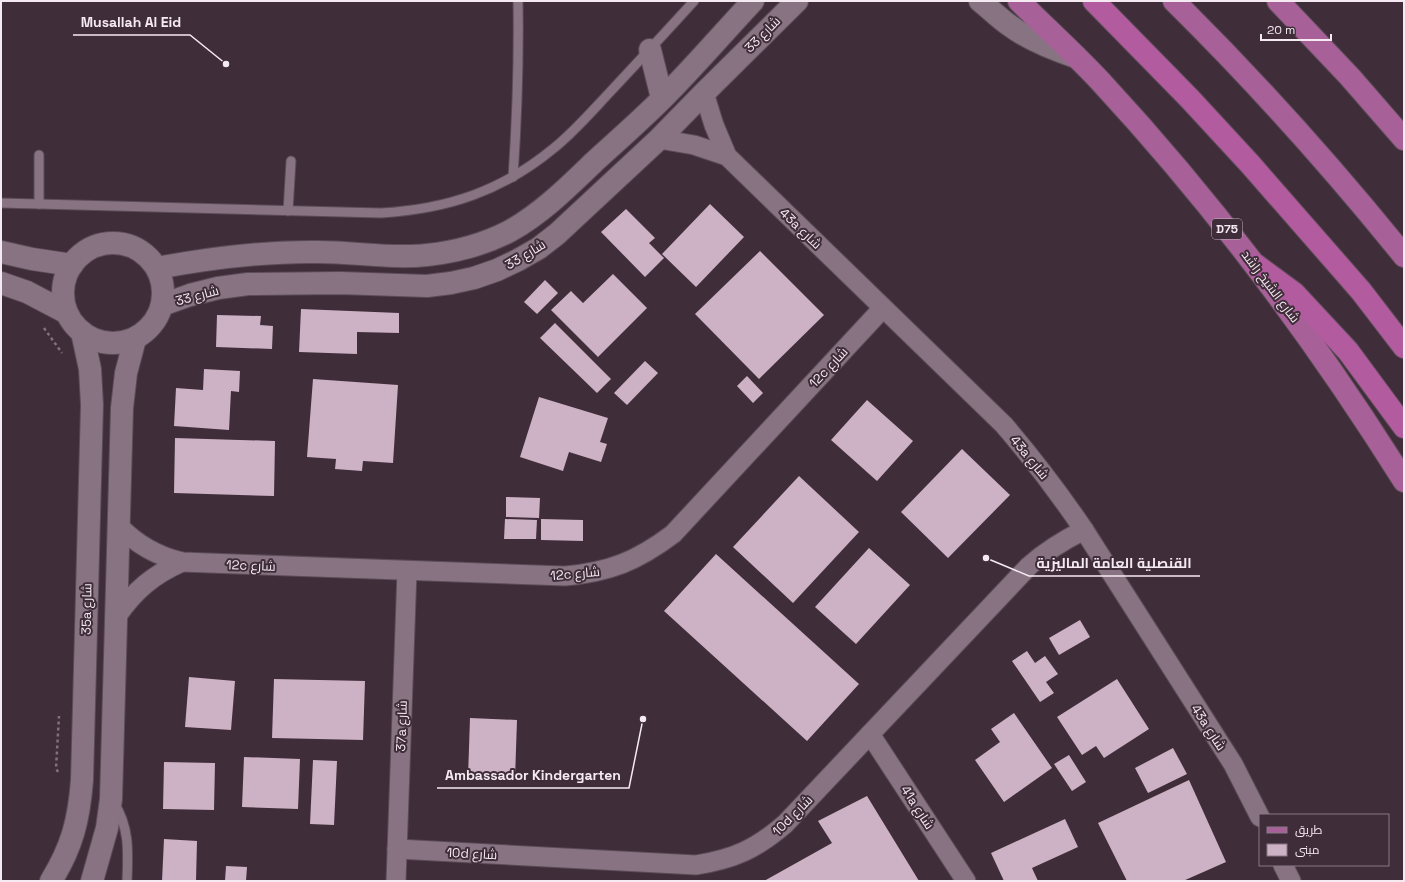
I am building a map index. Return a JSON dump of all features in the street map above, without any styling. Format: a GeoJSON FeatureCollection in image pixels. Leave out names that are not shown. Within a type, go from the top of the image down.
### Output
{"type":"FeatureCollection","features":[{"type":"Feature","properties":{"kind":"highway"},"geometry":{"type":"LineString","coordinates":[[1094,1],[1185,94],[1255,170],[1361,291],[1404,347]]}},
{"type":"Feature","properties":{"kind":"highway"},"geometry":{"type":"LineString","coordinates":[[1256,265],[1294,293],[1348,351],[1404,427]]}},
{"type":"Feature","properties":{"kind":"main road","name":"شارع الشيخ راشد"},"geometry":{"type":"LineString","coordinates":[[1019,1],[1076,56],[1157,144],[1256,265],[1350,397],[1404,481]]}},
{"type":"Feature","properties":{"kind":"main road"},"geometry":{"type":"LineString","coordinates":[[1174,1],[1268,97],[1404,256]]}},
{"type":"Feature","properties":{"kind":"main road"},"geometry":{"type":"LineString","coordinates":[[1278,1],[1350,77],[1402,135]]}},
{"type":"Feature","properties":{"kind":"street"},"geometry":{"type":"LineString","coordinates":[[157,268],[225,257],[278,252],[320,252],[403,256],[426,255],[469,247],[510,231],[547,206],[662,98],[753,1]]}},
{"type":"Feature","properties":{"kind":"street","name":"شارع 33"},"geometry":{"type":"LineString","coordinates":[[162,305],[190,295],[248,284],[340,283],[427,286],[451,283],[489,273],[518,260],[539,248],[558,234],[659,139],[797,1]]}},
{"type":"Feature","properties":{"kind":"street"},"geometry":{"type":"LineString","coordinates":[[980,1],[1009,25],[1030,38],[1052,49],[1076,56]]}},
{"type":"Feature","properties":{"kind":"street"},"geometry":{"type":"LineString","coordinates":[[650,50],[662,98]]}},
{"type":"Feature","properties":{"kind":"street","name":"43a شارع"},"geometry":{"type":"LineString","coordinates":[[704,93],[714,125],[727,156],[1004,425],[1033,458],[1084,530],[1233,764],[1259,815]]}},
{"type":"Feature","properties":{"kind":"street","name":"43a شارع"},"geometry":{"type":"LineString","coordinates":[[659,139],[694,145],[727,156]]}},
{"type":"Feature","properties":{"kind":"street"},"geometry":{"type":"LineString","coordinates":[[116,243],[128,246],[140,251],[149,258],[157,268],[162,280],[164,292],[162,305],[159,315],[144,333],[134,339],[124,342],[102,342],[82,332],[73,324],[67,313],[64,300],[66,276],[72,264],[91,248],[103,244],[116,243]]}},
{"type":"Feature","properties":{"kind":"street"},"geometry":{"type":"LineString","coordinates":[[1,252],[32,259],[72,264]]}},
{"type":"Feature","properties":{"kind":"street"},"geometry":{"type":"LineString","coordinates":[[1,283],[27,292],[67,313]]}},
{"type":"Feature","properties":{"kind":"street","name":"12c شارع"},"geometry":{"type":"LineString","coordinates":[[119,526],[137,543],[158,555],[182,562],[565,576],[589,574],[612,569],[634,560],[673,534],[883,308]]}},
{"type":"Feature","properties":{"kind":"street","name":"35a شارع"},"geometry":{"type":"LineString","coordinates":[[51,881],[67,851],[76,824],[82,780],[92,405],[90,369],[82,332]]}},
{"type":"Feature","properties":{"kind":"street"},"geometry":{"type":"LineString","coordinates":[[92,881],[108,828],[111,799],[122,408],[126,373],[134,339]]}},
{"type":"Feature","properties":{"kind":"street","name":"10d شارع"},"geometry":{"type":"LineString","coordinates":[[398,849],[677,873],[696,864],[716,862],[753,848],[770,837],[785,824],[1029,566],[1043,553],[1084,530]]}},
{"type":"Feature","properties":{"kind":"street","name":"12c شارع"},"geometry":{"type":"LineString","coordinates":[[117,616],[134,593],[145,583],[156,575],[182,562]]}},
{"type":"Feature","properties":{"kind":"street","name":"37a شارع"},"geometry":{"type":"LineString","coordinates":[[396,881],[406,571]]}},
{"type":"Feature","properties":{"kind":"street","name":"41a شارع"},"geometry":{"type":"LineString","coordinates":[[870,734],[966,881]]}},
{"type":"Feature","properties":{"kind":"street"},"geometry":{"type":"LineString","coordinates":[[1283,866],[1290,881]]}},
{"type":"Feature","properties":{"kind":"lane"},"geometry":{"type":"LineString","coordinates":[[513,177],[517,110],[518,1]]}},
{"type":"Feature","properties":{"kind":"lane"},"geometry":{"type":"LineString","coordinates":[[1,202],[381,213],[433,207],[458,201],[483,192],[513,177],[555,148],[650,50],[694,1]]}},
{"type":"Feature","properties":{"kind":"lane"},"geometry":{"type":"LineString","coordinates":[[39,155],[39,204]]}},
{"type":"Feature","properties":{"kind":"lane"},"geometry":{"type":"LineString","coordinates":[[288,211],[291,161]]}},
{"type":"Feature","properties":{"kind":"lane"},"geometry":{"type":"LineString","coordinates":[[111,799],[124,822],[127,834],[127,881]]}},
{"type":"Feature","properties":{"kind":"path"},"geometry":{"type":"LineString","coordinates":[[42,327],[64,357]]}},
{"type":"Feature","properties":{"kind":"path"},"geometry":{"type":"LineString","coordinates":[[59,712],[56,768],[59,774]]}},
{"type":"Feature","properties":{"kind":"building"},"geometry":{"type":"Polygon","coordinates":[[[710,204],[744,237],[696,287],[662,254],[710,204]]]}},
{"type":"Feature","properties":{"kind":"building"},"geometry":{"type":"Polygon","coordinates":[[[626,209],[655,238],[649,243],[664,258],[645,277],[601,232],[626,209]]]}},
{"type":"Feature","properties":{"kind":"building"},"geometry":{"type":"Polygon","coordinates":[[[760,251],[824,315],[759,379],[695,314],[760,251]]]}},
{"type":"Feature","properties":{"kind":"building"},"geometry":{"type":"Polygon","coordinates":[[[613,274],[647,308],[598,357],[551,310],[571,291],[583,303],[613,274]]]}},
{"type":"Feature","properties":{"kind":"building"},"geometry":{"type":"Polygon","coordinates":[[[545,280],[558,293],[537,314],[524,302],[545,280]]]}},
{"type":"Feature","properties":{"kind":"building"},"geometry":{"type":"Polygon","coordinates":[[[301,309],[399,313],[399,333],[357,332],[357,354],[299,352],[301,309]]]}},
{"type":"Feature","properties":{"kind":"building"},"geometry":{"type":"Polygon","coordinates":[[[217,315],[261,316],[260,325],[273,326],[272,349],[216,347],[217,315]]]}},
{"type":"Feature","properties":{"kind":"building"},"geometry":{"type":"Polygon","coordinates":[[[555,323],[611,379],[597,393],[540,338],[555,323]]]}},
{"type":"Feature","properties":{"kind":"building"},"geometry":{"type":"Polygon","coordinates":[[[645,361],[658,373],[627,405],[614,393],[645,361]]]}},
{"type":"Feature","properties":{"kind":"building"},"geometry":{"type":"Polygon","coordinates":[[[204,369],[240,371],[239,392],[231,391],[229,430],[174,426],[176,388],[203,390],[204,369]]]}},
{"type":"Feature","properties":{"kind":"building"},"geometry":{"type":"Polygon","coordinates":[[[747,376],[763,393],[753,403],[737,386],[747,376]]]}},
{"type":"Feature","properties":{"kind":"building"},"geometry":{"type":"Polygon","coordinates":[[[313,379],[398,385],[393,463],[363,461],[362,471],[335,469],[336,459],[307,457],[313,379]]]}},
{"type":"Feature","properties":{"kind":"building"},"geometry":{"type":"Polygon","coordinates":[[[539,397],[608,418],[600,442],[607,444],[601,462],[569,452],[563,471],[520,457],[539,397]]]}},
{"type":"Feature","properties":{"kind":"building"},"geometry":{"type":"Polygon","coordinates":[[[867,400],[913,441],[877,481],[831,440],[867,400]]]}},
{"type":"Feature","properties":{"kind":"building"},"geometry":{"type":"Polygon","coordinates":[[[175,438],[275,441],[274,496],[174,493],[175,438]]]}},
{"type":"Feature","properties":{"kind":"building"},"geometry":{"type":"Polygon","coordinates":[[[962,449],[1010,495],[948,558],[901,512],[962,449]]]}},
{"type":"Feature","properties":{"kind":"building"},"geometry":{"type":"Polygon","coordinates":[[[799,476],[859,532],[793,603],[733,547],[799,476]]]}},
{"type":"Feature","properties":{"kind":"building"},"geometry":{"type":"Polygon","coordinates":[[[506,497],[540,498],[539,518],[506,517],[506,497]]]}},
{"type":"Feature","properties":{"kind":"building"},"geometry":{"type":"Polygon","coordinates":[[[505,519],[537,520],[536,539],[504,539],[505,519]]]}},
{"type":"Feature","properties":{"kind":"building"},"geometry":{"type":"Polygon","coordinates":[[[541,519],[583,520],[583,541],[541,540],[541,519]]]}},
{"type":"Feature","properties":{"kind":"building"},"geometry":{"type":"Polygon","coordinates":[[[869,548],[910,585],[856,644],[815,607],[869,548]]]}},
{"type":"Feature","properties":{"kind":"building"},"geometry":{"type":"Polygon","coordinates":[[[716,554],[859,684],[807,741],[664,611],[716,554]]]}},
{"type":"Feature","properties":{"kind":"building"},"geometry":{"type":"Polygon","coordinates":[[[1080,620],[1090,637],[1059,655],[1049,638],[1080,620]]]}},
{"type":"Feature","properties":{"kind":"building"},"geometry":{"type":"Polygon","coordinates":[[[1027,651],[1035,663],[1045,656],[1058,674],[1046,682],[1054,693],[1040,702],[1012,661],[1027,651]]]}},
{"type":"Feature","properties":{"kind":"building"},"geometry":{"type":"Polygon","coordinates":[[[189,677],[235,681],[231,730],[185,727],[189,677]]]}},
{"type":"Feature","properties":{"kind":"building"},"geometry":{"type":"Polygon","coordinates":[[[274,679],[365,681],[363,740],[272,738],[274,679]]]}},
{"type":"Feature","properties":{"kind":"building"},"geometry":{"type":"Polygon","coordinates":[[[1117,679],[1149,729],[1104,758],[1096,746],[1082,755],[1057,717],[1117,679]]]}},
{"type":"Feature","properties":{"kind":"building"},"geometry":{"type":"Polygon","coordinates":[[[1014,713],[1052,768],[1004,802],[975,760],[1000,742],[991,729],[1014,713]]]}},
{"type":"Feature","properties":{"kind":"building"},"geometry":{"type":"Polygon","coordinates":[[[470,718],[517,720],[515,779],[468,778],[470,718]]]}},
{"type":"Feature","properties":{"kind":"building"},"geometry":{"type":"Polygon","coordinates":[[[1173,748],[1187,774],[1148,793],[1135,768],[1173,748]]]}},
{"type":"Feature","properties":{"kind":"building"},"geometry":{"type":"Polygon","coordinates":[[[1069,755],[1086,782],[1072,791],[1054,764],[1069,755]]]}},
{"type":"Feature","properties":{"kind":"building"},"geometry":{"type":"Polygon","coordinates":[[[244,757],[300,759],[298,809],[242,807],[244,757]]]}},
{"type":"Feature","properties":{"kind":"building"},"geometry":{"type":"Polygon","coordinates":[[[313,760],[337,761],[334,825],[310,824],[313,760]]]}},
{"type":"Feature","properties":{"kind":"building"},"geometry":{"type":"Polygon","coordinates":[[[164,762],[215,763],[214,810],[163,809],[164,762]]]}},
{"type":"Feature","properties":{"kind":"building"},"geometry":{"type":"Polygon","coordinates":[[[1189,780],[1226,862],[1183,881],[1127,881],[1098,823],[1189,780]]]}},
{"type":"Feature","properties":{"kind":"building"},"geometry":{"type":"Polygon","coordinates":[[[867,796],[919,881],[764,881],[832,843],[818,821],[867,796]]]}},
{"type":"Feature","properties":{"kind":"building"},"geometry":{"type":"Polygon","coordinates":[[[1065,819],[1078,847],[1032,868],[1038,881],[1004,881],[991,853],[1065,819]]]}},
{"type":"Feature","properties":{"kind":"building"},"geometry":{"type":"Polygon","coordinates":[[[164,839],[197,841],[196,881],[162,881],[164,839]]]}},
{"type":"Feature","properties":{"kind":"building"},"geometry":{"type":"Polygon","coordinates":[[[226,866],[247,867],[246,881],[225,881],[226,866]]]}},
{"type":"Feature","properties":{"kind":"place","name":"Musallah Al Eid"},"geometry":{"type":"Point","coordinates":[226,64]}},
{"type":"Feature","properties":{"kind":"place","name":"القنصلية العامة الماليزية"},"geometry":{"type":"Point","coordinates":[986,558]}},
{"type":"Feature","properties":{"kind":"place","name":"Ambassador Kindergarten"},"geometry":{"type":"Point","coordinates":[643,719]}}]}
